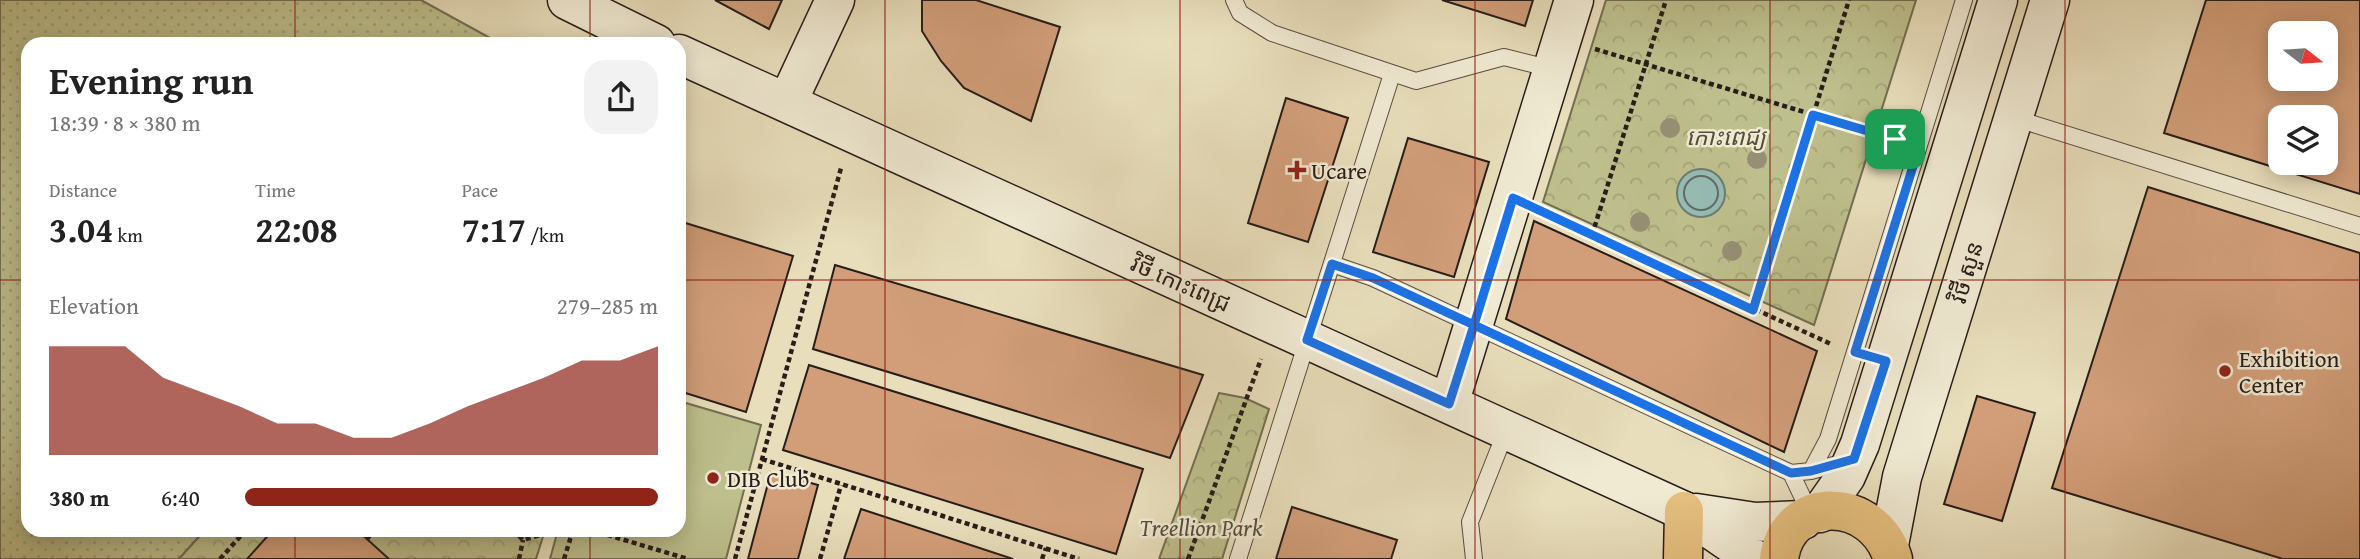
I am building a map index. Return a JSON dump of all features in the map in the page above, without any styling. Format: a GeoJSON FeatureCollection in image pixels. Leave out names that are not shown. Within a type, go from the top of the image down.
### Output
{"type":"FeatureCollection","features":[{"type":"Feature","properties":{"kind":"main road"},"geometry":{"type":"LineString","coordinates":[[567,0],[642,37]]}},
{"type":"Feature","properties":{"kind":"main road"},"geometry":{"type":"LineString","coordinates":[[787,103],[835,0]]}},
{"type":"Feature","properties":{"kind":"main road"},"geometry":{"type":"LineString","coordinates":[[1449,404],[1574,0]]}},
{"type":"Feature","properties":{"kind":"main road"},"geometry":{"type":"LineString","coordinates":[[1779,559],[1784,541],[1811,516],[1854,459],[1870,357],[1998,0]]}},
{"type":"Feature","properties":{"kind":"main road","name":"វិថី សួន"},"geometry":{"type":"LineString","coordinates":[[1891,552],[1905,467],[2050,0]]}},
{"type":"Feature","properties":{"kind":"main road","name":"វិថី កោះពេជ្រ"},"geometry":{"type":"LineString","coordinates":[[686,57],[1684,511],[1754,559]]}},
{"type":"Feature","properties":{"kind":"main road"},"geometry":{"type":"LineString","coordinates":[[1811,516],[1840,510],[1860,515],[1875,526],[1891,552]]}},
{"type":"Feature","properties":{"kind":"main road"},"geometry":{"type":"LineString","coordinates":[[1683,559],[1684,511]]}},
{"type":"Feature","properties":{"kind":"main road","name":"វិថី កោះពេជ្រ"},"geometry":{"type":"LineString","coordinates":[[1684,511],[1755,522],[1811,516]]}},
{"type":"Feature","properties":{"kind":"lane"},"geometry":{"type":"LineString","coordinates":[[1234,0],[1240,13],[1272,33],[1416,81],[1504,57],[1557,53]]}},
{"type":"Feature","properties":{"kind":"lane"},"geometry":{"type":"LineString","coordinates":[[1811,471],[1870,357],[1919,147],[1964,0]]}},
{"type":"Feature","properties":{"kind":"lane"},"geometry":{"type":"LineString","coordinates":[[1238,559],[1291,333],[1332,264],[1392,74]]}},
{"type":"Feature","properties":{"kind":"lane"},"geometry":{"type":"LineString","coordinates":[[2014,118],[2360,226]]}},
{"type":"Feature","properties":{"kind":"lane"},"geometry":{"type":"LineString","coordinates":[[1332,264],[1373,278],[1791,473],[1811,471],[1854,459]]}},
{"type":"Feature","properties":{"kind":"lane"},"geometry":{"type":"LineString","coordinates":[[1474,559],[1470,522],[1506,431]]}},
{"type":"Feature","properties":{"kind":"lane"},"geometry":{"type":"LineString","coordinates":[[1791,473],[1811,516]]}},
{"type":"Feature","properties":{"kind":"path"},"geometry":{"type":"LineString","coordinates":[[1592,236],[1666,0]]}},
{"type":"Feature","properties":{"kind":"path"},"geometry":{"type":"LineString","coordinates":[[1753,310],[1849,0]]}},
{"type":"Feature","properties":{"kind":"path"},"geometry":{"type":"LineString","coordinates":[[1557,53],[1646,64],[1919,147]]}},
{"type":"Feature","properties":{"kind":"path"},"geometry":{"type":"LineString","coordinates":[[735,559],[837,176],[857,135]]}},
{"type":"Feature","properties":{"kind":"path"},"geometry":{"type":"LineString","coordinates":[[1513,198],[1810,337],[1870,357]]}},
{"type":"Feature","properties":{"kind":"path"},"geometry":{"type":"LineString","coordinates":[[1188,559],[1245,398],[1291,333]]}},
{"type":"Feature","properties":{"kind":"path"},"geometry":{"type":"LineString","coordinates":[[762,459],[1079,559]]}},
{"type":"Feature","properties":{"kind":"path"},"geometry":{"type":"LineString","coordinates":[[820,559],[841,485]]}},
{"type":"Feature","properties":{"kind":"path"},"geometry":{"type":"LineString","coordinates":[[220,559],[240,537]]}},
{"type":"Feature","properties":{"kind":"path"},"geometry":{"type":"LineString","coordinates":[[520,537],[523,540]]}},
{"type":"Feature","properties":{"kind":"path"},"geometry":{"type":"LineString","coordinates":[[523,540],[534,537]]}},
{"type":"Feature","properties":{"kind":"path"},"geometry":{"type":"LineString","coordinates":[[564,559],[571,537]]}},
{"type":"Feature","properties":{"kind":"path"},"geometry":{"type":"LineString","coordinates":[[614,537],[688,559]]}},
{"type":"Feature","properties":{"kind":"path"},"geometry":{"type":"LineString","coordinates":[[519,559],[523,540]]}},
{"type":"Feature","properties":{"kind":"path"},"geometry":{"type":"LineString","coordinates":[[1042,559],[1046,548]]}},
{"type":"Feature","properties":{"kind":"green space"},"geometry":{"type":"Polygon","coordinates":[[[0,0],[421,0],[488,37],[21,37],[21,537],[199,537],[179,559],[0,559],[0,0]]]}},
{"type":"Feature","properties":{"kind":"green space","name":"កោះពេជ្យ"},"geometry":{"type":"Polygon","coordinates":[[[1606,0],[1916,0],[1814,325],[1543,202],[1606,0]]]}},
{"type":"Feature","properties":{"kind":"green space","name":"Treellion Park"},"geometry":{"type":"Polygon","coordinates":[[[1219,393],[1245,398],[1269,409],[1222,559],[1159,559],[1219,393]]]}},
{"type":"Feature","properties":{"kind":"green space","name":"DIB Club"},"geometry":{"type":"Polygon","coordinates":[[[686,403],[761,425],[726,559],[550,559],[556,537],[686,537],[686,403]]]}},
{"type":"Feature","properties":{"kind":"green space"},"geometry":{"type":"Polygon","coordinates":[[[199,537],[543,537],[536,559],[179,559],[199,537]]]}},
{"type":"Feature","properties":{"kind":"water"},"geometry":{"type":"Polygon","coordinates":[[[1701,169],[1718,176],[1725,193],[1718,210],[1701,217],[1684,210],[1677,193],[1684,176],[1701,169]]]}},
{"type":"Feature","properties":{"kind":"building"},"geometry":{"type":"Polygon","coordinates":[[[715,0],[782,0],[769,29],[715,0]]]}},
{"type":"Feature","properties":{"kind":"building"},"geometry":{"type":"Polygon","coordinates":[[[922,0],[976,0],[1060,27],[1031,121],[964,88],[941,61],[922,31],[922,0]]]}},
{"type":"Feature","properties":{"kind":"building"},"geometry":{"type":"Polygon","coordinates":[[[1442,0],[1533,0],[1525,26],[1442,0]]]}},
{"type":"Feature","properties":{"kind":"building"},"geometry":{"type":"Polygon","coordinates":[[[2206,0],[2360,0],[2360,194],[2299,175],[2338,175],[2338,105],[2268,105],[2268,165],[2164,133],[2206,0]]]}},
{"type":"Feature","properties":{"kind":"building","name":"Ucare"},"geometry":{"type":"Polygon","coordinates":[[[1286,98],[1348,118],[1308,242],[1248,223],[1286,98]]]}},
{"type":"Feature","properties":{"kind":"building"},"geometry":{"type":"Polygon","coordinates":[[[1408,138],[1489,162],[1454,277],[1373,252],[1408,138]]]}},
{"type":"Feature","properties":{"kind":"building","name":"Exhibition Center"},"geometry":{"type":"Polygon","coordinates":[[[2148,187],[2360,253],[2360,559],[2283,559],[2052,488],[2148,187]]]}},
{"type":"Feature","properties":{"kind":"building"},"geometry":{"type":"Polygon","coordinates":[[[1534,221],[1817,351],[1784,452],[1506,319],[1534,221]]]}},
{"type":"Feature","properties":{"kind":"building"},"geometry":{"type":"Polygon","coordinates":[[[686,223],[793,256],[746,412],[686,393],[686,223]]]}},
{"type":"Feature","properties":{"kind":"building"},"geometry":{"type":"Polygon","coordinates":[[[835,265],[1203,375],[1170,458],[813,349],[835,265]]]}},
{"type":"Feature","properties":{"kind":"building"},"geometry":{"type":"Polygon","coordinates":[[[809,365],[1143,469],[1116,554],[783,450],[809,365]]]}},
{"type":"Feature","properties":{"kind":"building"},"geometry":{"type":"Polygon","coordinates":[[[1977,396],[2035,413],[2002,521],[1944,504],[1977,396]]]}},
{"type":"Feature","properties":{"kind":"building"},"geometry":{"type":"Polygon","coordinates":[[[771,472],[818,485],[798,559],[748,559],[771,472]]]}},
{"type":"Feature","properties":{"kind":"building"},"geometry":{"type":"Polygon","coordinates":[[[1292,507],[1397,540],[1391,559],[1276,559],[1292,507]]]}},
{"type":"Feature","properties":{"kind":"building"},"geometry":{"type":"Polygon","coordinates":[[[861,509],[1013,559],[844,559],[861,509]]]}},
{"type":"Feature","properties":{"kind":"building"},"geometry":{"type":"Polygon","coordinates":[[[267,537],[365,537],[389,559],[247,559],[267,537]]]}},
{"type":"Feature","properties":{"kind":"place","name":"Ucare"},"geometry":{"type":"Point","coordinates":[1297,170]}},
{"type":"Feature","properties":{"kind":"place","name":"Exhibition Center"},"geometry":{"type":"Point","coordinates":[2225,371]}},
{"type":"Feature","properties":{"kind":"place","name":"DIB Club"},"geometry":{"type":"Point","coordinates":[713,478]}},
{"type":"Feature","properties":{"kind":"route"},"geometry":{"type":"LineString","coordinates":[[1895,139],[1813,115],[1753,310],[1513,198],[1474,325],[1373,278],[1332,264],[1307,340],[1449,404],[1474,325],[1791,473],[1811,471],[1854,459],[1886,361],[1855,352],[1919,147],[1895,139]]}}]}
